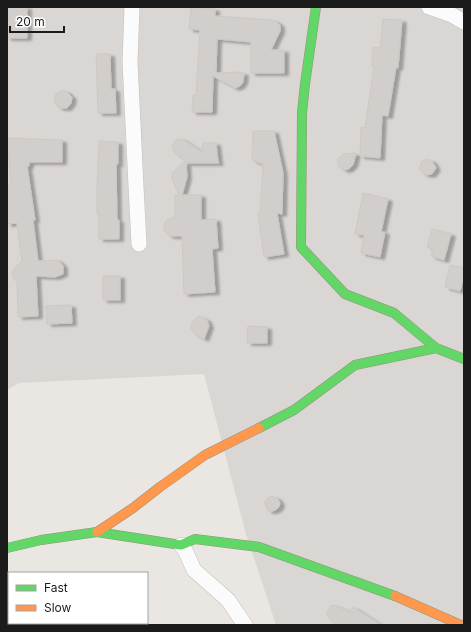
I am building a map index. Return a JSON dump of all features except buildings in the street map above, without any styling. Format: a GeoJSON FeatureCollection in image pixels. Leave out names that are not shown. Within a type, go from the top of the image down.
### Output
{"type":"FeatureCollection","features":[{"type":"Feature","properties":{"kind":"street"},"geometry":{"type":"LineString","coordinates":[[132,7],[130,62],[139,244]]}},
{"type":"Feature","properties":{"kind":"street"},"geometry":{"type":"LineString","coordinates":[[316,7],[302,113],[301,247],[345,294],[394,313],[436,348],[464,359]]}},
{"type":"Feature","properties":{"kind":"street"},"geometry":{"type":"LineString","coordinates":[[429,7],[452,15],[464,22]]}},
{"type":"Feature","properties":{"kind":"street"},"geometry":{"type":"LineString","coordinates":[[97,532],[133,508],[205,455],[294,410],[355,364],[436,348]]}},
{"type":"Feature","properties":{"kind":"street"},"geometry":{"type":"LineString","coordinates":[[7,548],[41,540],[97,532],[181,545],[194,539],[259,547],[387,593],[461,625]]}},
{"type":"Feature","properties":{"kind":"street"},"geometry":{"type":"LineString","coordinates":[[181,545],[185,550],[194,570],[228,600],[245,625]]}},
{"type":"Feature","properties":{"kind":"shaded area"},"geometry":{"type":"Polygon","coordinates":[[[7,7],[464,7],[464,625],[276,625],[246,534],[204,374],[19,383],[7,390],[7,7]]]}},
{"type":"Feature","properties":{"kind":"traffic: fast"},"geometry":{"type":"LineString","coordinates":[[316,7],[302,113],[301,247],[345,294],[394,313],[436,348]]}},
{"type":"Feature","properties":{"kind":"traffic: fast"},"geometry":{"type":"LineString","coordinates":[[259,428],[294,410],[355,365],[436,348],[464,359]]}},
{"type":"Feature","properties":{"kind":"traffic: fast"},"geometry":{"type":"LineString","coordinates":[[7,548],[41,540],[97,532],[181,545],[195,539],[259,547],[395,596]]}},
{"type":"Feature","properties":{"kind":"traffic: slow"},"geometry":{"type":"LineString","coordinates":[[97,532],[133,508],[205,455],[259,428]]}},
{"type":"Feature","properties":{"kind":"traffic: slow"},"geometry":{"type":"LineString","coordinates":[[395,596],[461,625]]}}]}
